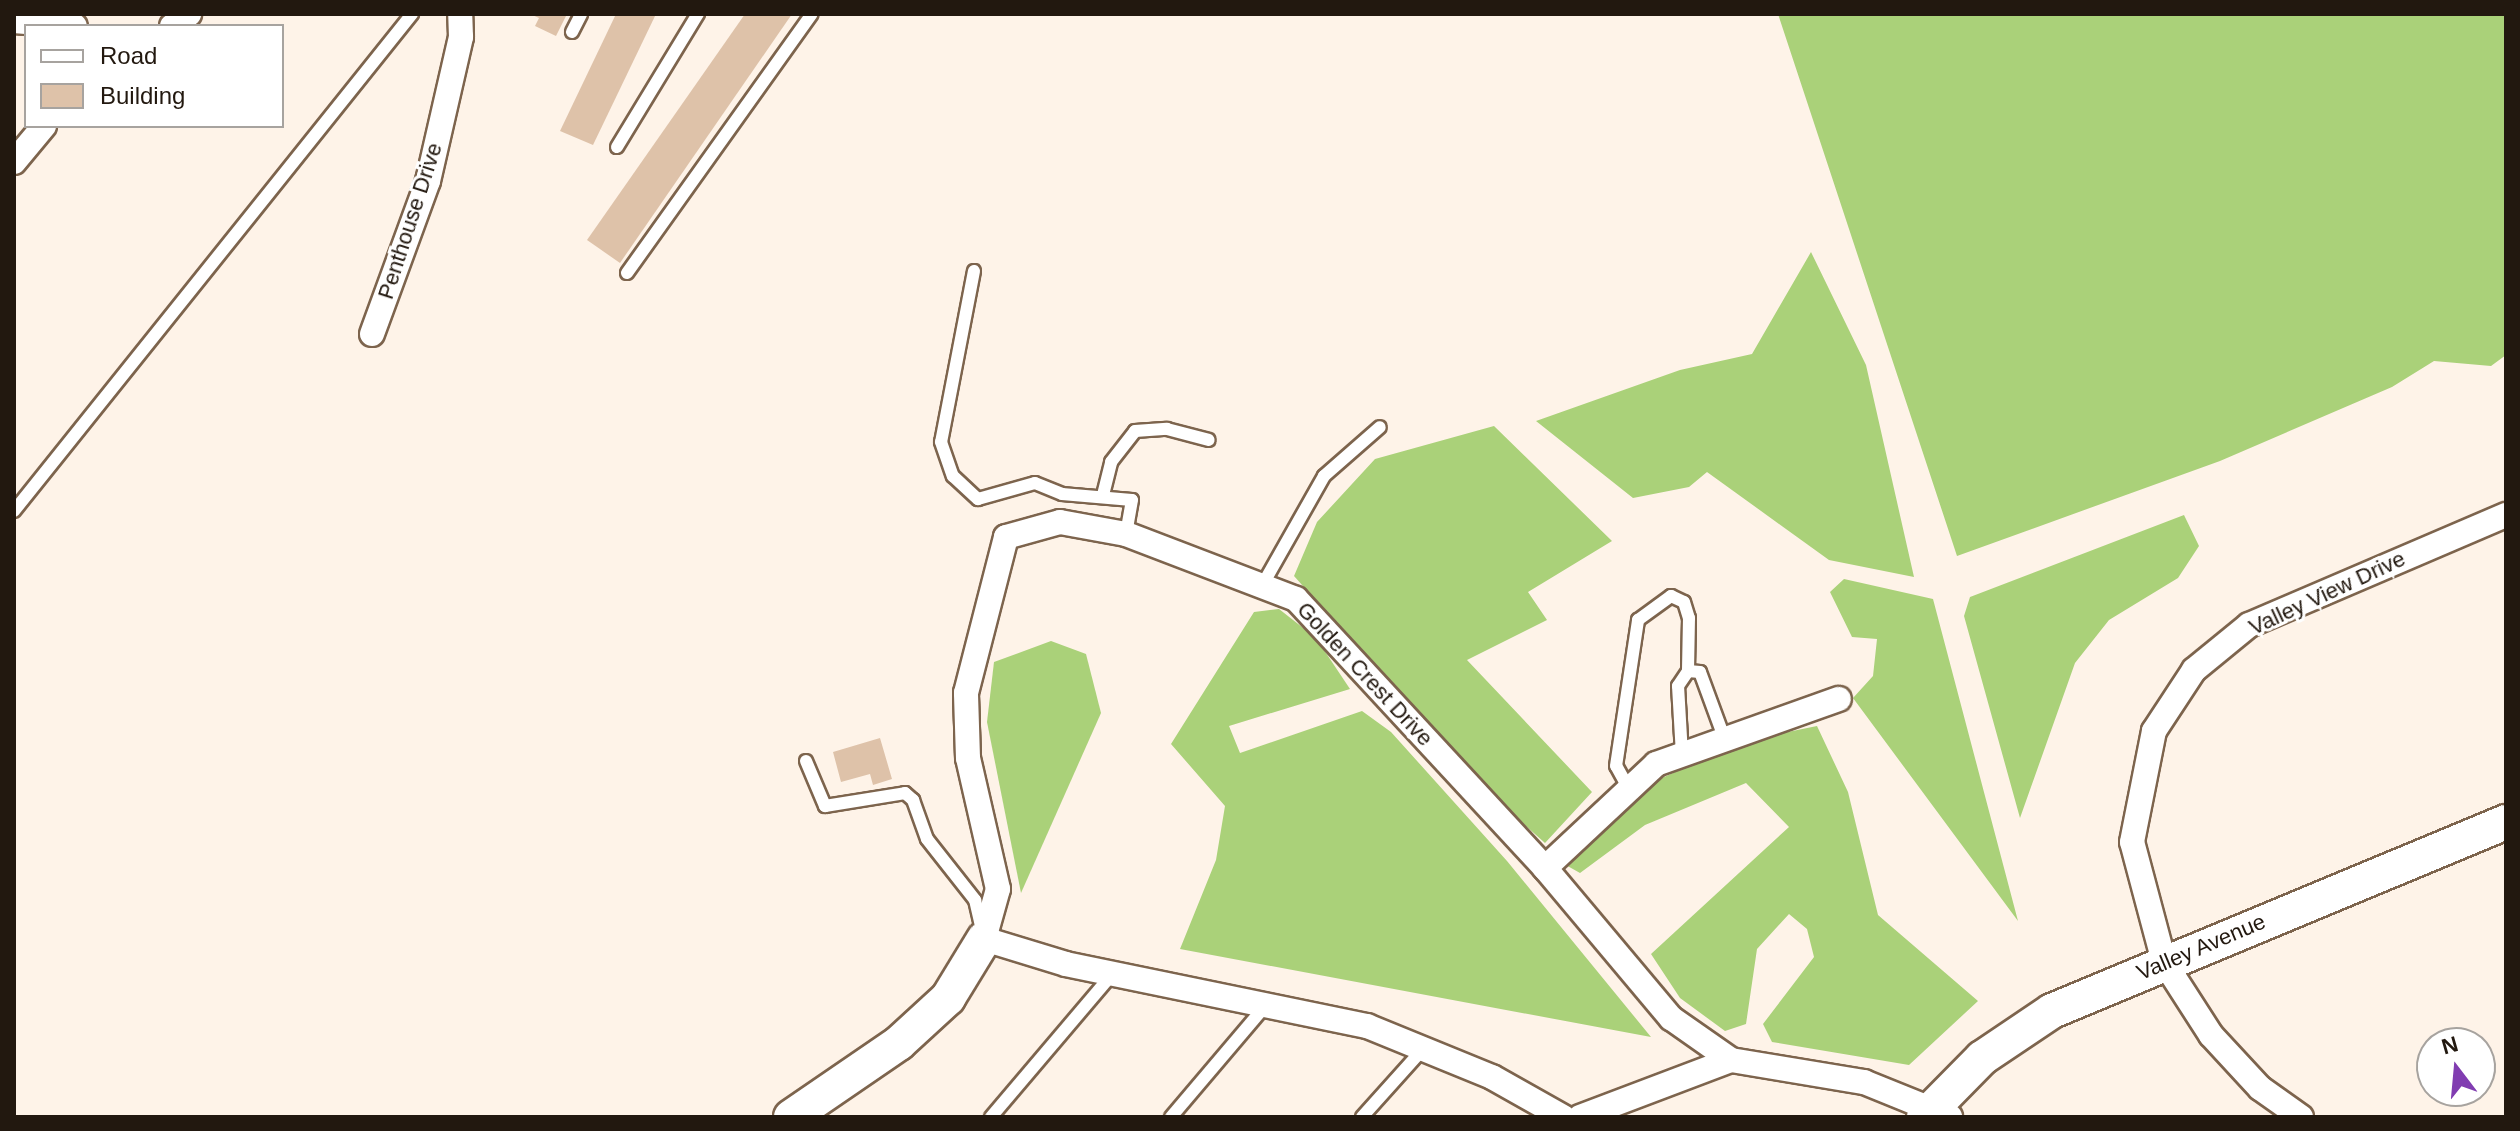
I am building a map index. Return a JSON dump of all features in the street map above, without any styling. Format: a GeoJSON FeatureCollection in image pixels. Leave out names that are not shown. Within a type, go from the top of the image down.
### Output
{"type":"FeatureCollection","features":[{"type":"Feature","properties":{"kind":"main road","name":"Valley Avenue"},"geometry":{"type":"LineString","coordinates":[[1935,1113],[1982,1058],[2052,1011],[2506,822]]}},
{"type":"Feature","properties":{"kind":"main road"},"geometry":{"type":"LineString","coordinates":[[791,1117],[899,1043],[948,998],[984,939]]}},
{"type":"Feature","properties":{"kind":"street","name":"Penthouse Drive"},"geometry":{"type":"LineString","coordinates":[[372,334],[428,181],[461,37],[460,14]]}},
{"type":"Feature","properties":{"kind":"street"},"geometry":{"type":"LineString","coordinates":[[14,21],[51,24]]}},
{"type":"Feature","properties":{"kind":"street"},"geometry":{"type":"LineString","coordinates":[[14,162],[42,128]]}},
{"type":"Feature","properties":{"kind":"street","name":"Valley View Drive"},"geometry":{"type":"LineString","coordinates":[[2301,1117],[2260,1088],[2211,1035],[2164,962],[2140,890],[2135,802],[2154,731],[2194,670],[2249,625],[2506,515]]}},
{"type":"Feature","properties":{"kind":"street","name":"Golden Crest Drive"},"geometry":{"type":"LineString","coordinates":[[984,939],[998,889],[968,758],[966,693],[1006,537],[1060,522],[1126,534],[1296,599],[1545,868],[1671,1018],[1731,1060],[1864,1082],[1935,1113]]}},
{"type":"Feature","properties":{"kind":"street"},"geometry":{"type":"LineString","coordinates":[[1545,868],[1656,764],[1839,699]]}},
{"type":"Feature","properties":{"kind":"street"},"geometry":{"type":"LineString","coordinates":[[984,939],[1113,973],[1367,1026],[1423,1049],[1563,1117]]}},
{"type":"Feature","properties":{"kind":"street"},"geometry":{"type":"LineString","coordinates":[[1580,1117],[1731,1060]]}},
{"type":"Feature","properties":{"kind":"lane"},"geometry":{"type":"LineString","coordinates":[[14,511],[412,14]]}},
{"type":"Feature","properties":{"kind":"lane"},"geometry":{"type":"LineString","coordinates":[[572,32],[581,14]]}},
{"type":"Feature","properties":{"kind":"lane"},"geometry":{"type":"LineString","coordinates":[[617,147],[698,14]]}},
{"type":"Feature","properties":{"kind":"lane"},"geometry":{"type":"LineString","coordinates":[[627,273],[812,14]]}},
{"type":"Feature","properties":{"kind":"lane"},"geometry":{"type":"LineString","coordinates":[[974,271],[941,442],[953,476],[978,499],[1035,483],[1062,494],[1103,495],[1132,500],[1126,534]]}},
{"type":"Feature","properties":{"kind":"lane"},"geometry":{"type":"LineString","coordinates":[[1263,584],[1324,476],[1380,427]]}},
{"type":"Feature","properties":{"kind":"lane"},"geometry":{"type":"LineString","coordinates":[[1103,495],[1111,462],[1135,431],[1167,429],[1209,440]]}},
{"type":"Feature","properties":{"kind":"lane"},"geometry":{"type":"LineString","coordinates":[[1629,789],[1616,766],[1638,620],[1671,596],[1684,602],[1689,618],[1688,671],[1678,686],[1682,755]]}},
{"type":"Feature","properties":{"kind":"lane"},"geometry":{"type":"LineString","coordinates":[[1688,671],[1700,672],[1725,740]]}},
{"type":"Feature","properties":{"kind":"lane"},"geometry":{"type":"LineString","coordinates":[[806,761],[825,806],[905,793],[913,800],[927,839],[975,900],[984,939]]}},
{"type":"Feature","properties":{"kind":"lane"},"geometry":{"type":"LineString","coordinates":[[991,1117],[1113,973]]}},
{"type":"Feature","properties":{"kind":"lane"},"geometry":{"type":"LineString","coordinates":[[1171,1117],[1268,1003]]}},
{"type":"Feature","properties":{"kind":"lane"},"geometry":{"type":"LineString","coordinates":[[1362,1117],[1423,1049]]}},
{"type":"Feature","properties":{"kind":"green space"},"geometry":{"type":"Polygon","coordinates":[[[1778,14],[2506,14],[2506,355],[2491,366],[2434,361],[2392,387],[2220,461],[1957,556],[1778,14]]]}},
{"type":"Feature","properties":{"kind":"green space"},"geometry":{"type":"Polygon","coordinates":[[[1811,252],[1866,365],[1914,577],[1829,560],[1707,472],[1689,487],[1633,498],[1536,421],[1680,370],[1752,354],[1811,252]]]}},
{"type":"Feature","properties":{"kind":"green space"},"geometry":{"type":"Polygon","coordinates":[[[1494,426],[1612,541],[1528,592],[1547,620],[1467,660],[1592,792],[1545,843],[1486,790],[1294,576],[1317,522],[1375,459],[1494,426]]]}},
{"type":"Feature","properties":{"kind":"green space"},"geometry":{"type":"Polygon","coordinates":[[[2184,515],[2199,546],[2178,578],[2109,620],[2075,663],[2020,818],[1964,616],[1970,597],[2184,515]]]}},
{"type":"Feature","properties":{"kind":"green space"},"geometry":{"type":"Polygon","coordinates":[[[1844,579],[1933,599],[2018,921],[1853,698],[1873,676],[1877,639],[1852,637],[1830,592],[1844,579]]]}},
{"type":"Feature","properties":{"kind":"green space"},"geometry":{"type":"Polygon","coordinates":[[[1279,609],[1316,638],[1350,689],[1229,726],[1240,753],[1362,711],[1391,732],[1507,861],[1651,1037],[1180,949],[1216,860],[1225,806],[1171,744],[1254,612],[1279,609]]]}},
{"type":"Feature","properties":{"kind":"green space"},"geometry":{"type":"Polygon","coordinates":[[[1051,641],[1086,654],[1101,713],[1021,893],[987,722],[994,662],[1051,641]]]}},
{"type":"Feature","properties":{"kind":"green space"},"geometry":{"type":"Polygon","coordinates":[[[1817,726],[1848,792],[1878,915],[1978,1001],[1909,1065],[1772,1042],[1763,1024],[1814,957],[1807,929],[1789,914],[1757,949],[1746,1024],[1725,1031],[1680,998],[1651,954],[1789,827],[1746,783],[1645,825],[1580,873],[1564,864],[1653,782],[1744,741],[1817,726]]]}},
{"type":"Feature","properties":{"kind":"building"},"geometry":{"type":"Polygon","coordinates":[[[530,14],[567,14],[556,36],[535,26],[539,18],[530,14]]]}},
{"type":"Feature","properties":{"kind":"building"},"geometry":{"type":"Polygon","coordinates":[[[616,14],[656,14],[593,145],[560,131],[616,14]]]}},
{"type":"Feature","properties":{"kind":"building"},"geometry":{"type":"Polygon","coordinates":[[[745,14],[792,14],[620,263],[587,240],[745,14]]]}},
{"type":"Feature","properties":{"kind":"building"},"geometry":{"type":"Polygon","coordinates":[[[880,738],[892,779],[873,785],[870,774],[841,782],[833,752],[880,738]]]}}]}
